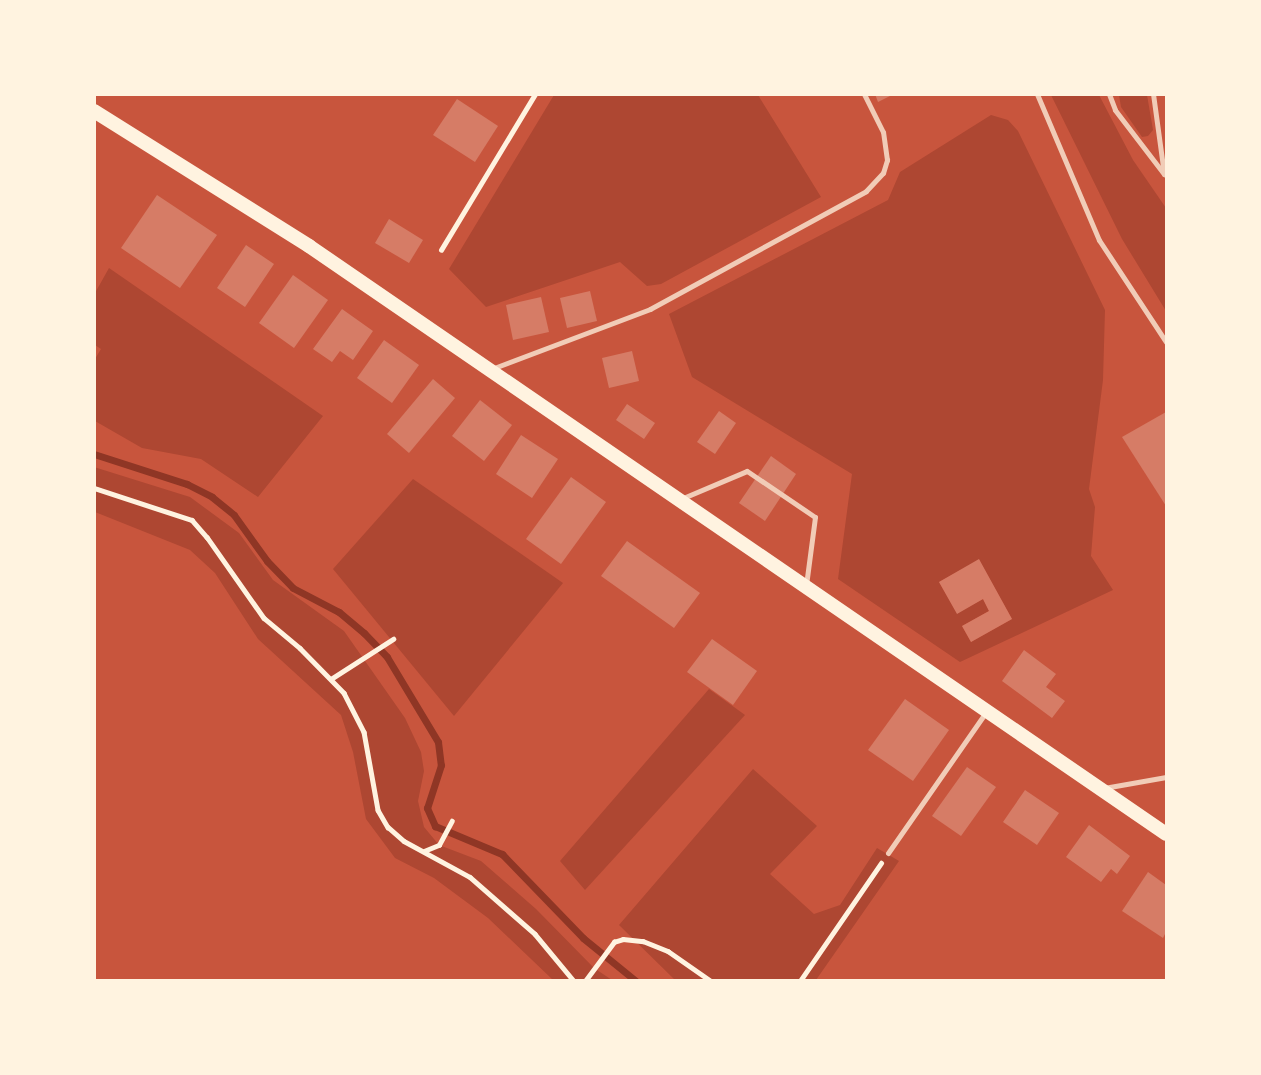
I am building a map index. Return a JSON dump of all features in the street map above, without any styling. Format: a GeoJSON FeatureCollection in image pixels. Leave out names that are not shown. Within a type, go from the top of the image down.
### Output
{"type":"FeatureCollection","features":[{"type":"Feature","properties":{"kind":"main road"},"geometry":{"type":"LineString","coordinates":[[94,111],[309,247],[1167,834]]}},
{"type":"Feature","properties":{"kind":"lane"},"geometry":{"type":"LineString","coordinates":[[490,370],[650,309],[866,191],[883,173],[887,160],[883,131],[864,94]]}},
{"type":"Feature","properties":{"kind":"lane"},"geometry":{"type":"LineString","coordinates":[[1037,94],[1099,240],[1167,342]]}},
{"type":"Feature","properties":{"kind":"lane"},"geometry":{"type":"LineString","coordinates":[[1109,94],[1115,110],[1165,176]]}},
{"type":"Feature","properties":{"kind":"lane"},"geometry":{"type":"LineString","coordinates":[[1153,94],[1165,176]]}},
{"type":"Feature","properties":{"kind":"lane"},"geometry":{"type":"LineString","coordinates":[[680,499],[747,471],[782,494],[815,517],[806,585]]}},
{"type":"Feature","properties":{"kind":"lane"},"geometry":{"type":"LineString","coordinates":[[888,853],[987,710]]}},
{"type":"Feature","properties":{"kind":"lane"},"geometry":{"type":"LineString","coordinates":[[1101,789],[1167,777]]}},
{"type":"Feature","properties":{"kind":"path"},"geometry":{"type":"LineString","coordinates":[[440,250],[535,94]]}},
{"type":"Feature","properties":{"kind":"path"},"geometry":{"type":"LineString","coordinates":[[94,488],[192,520],[208,537],[264,618],[344,693],[364,732],[378,810],[388,827],[470,877],[535,934],[574,981]]}},
{"type":"Feature","properties":{"kind":"path"},"geometry":{"type":"LineString","coordinates":[[331,679],[393,639]]}},
{"type":"Feature","properties":{"kind":"path"},"geometry":{"type":"LineString","coordinates":[[424,851],[439,845],[452,821]]}},
{"type":"Feature","properties":{"kind":"path"},"geometry":{"type":"LineString","coordinates":[[800,981],[888,853]]}},
{"type":"Feature","properties":{"kind":"path"},"geometry":{"type":"LineString","coordinates":[[585,981],[614,942],[624,939],[655,946],[711,981]]}},
{"type":"Feature","properties":{"kind":"shaded area"},"geometry":{"type":"Polygon","coordinates":[[[554,95],[758,95],[821,197],[661,284],[647,286],[620,262],[486,307],[449,269],[554,95]]]}},
{"type":"Feature","properties":{"kind":"shaded area"},"geometry":{"type":"Polygon","coordinates":[[[1051,95],[1099,95],[1133,160],[1166,208],[1166,311],[1122,239],[1051,95]]]}},
{"type":"Feature","properties":{"kind":"shaded area"},"geometry":{"type":"Polygon","coordinates":[[[1119,95],[1147,95],[1153,130],[1148,136],[1142,137],[1121,107],[1119,95]]]}},
{"type":"Feature","properties":{"kind":"shaded area"},"geometry":{"type":"Polygon","coordinates":[[[991,115],[1008,120],[1018,131],[1105,310],[1103,380],[1089,489],[1095,507],[1091,556],[1113,590],[960,662],[838,579],[852,474],[692,377],[669,314],[888,200],[900,172],[991,115]],[[979,560],[939,582],[957,613],[983,599],[989,611],[962,626],[971,642],[1012,619],[979,560]]]}},
{"type":"Feature","properties":{"kind":"shaded area"},"geometry":{"type":"Polygon","coordinates":[[[109,268],[323,416],[258,497],[201,459],[142,448],[95,421],[95,359],[101,349],[95,345],[95,293],[109,268]]]}},
{"type":"Feature","properties":{"kind":"shaded area"},"geometry":{"type":"Polygon","coordinates":[[[94,467],[190,497],[239,533],[273,580],[344,631],[405,718],[421,752],[424,771],[418,801],[424,827],[439,845],[481,861],[536,909],[594,968],[612,980],[553,980],[488,918],[434,878],[395,858],[366,819],[353,752],[341,715],[258,639],[215,573],[190,550],[95,512],[94,467]]]}},
{"type":"Feature","properties":{"kind":"shaded area"},"geometry":{"type":"Polygon","coordinates":[[[413,479],[563,583],[454,716],[333,569],[413,479]]]}},
{"type":"Feature","properties":{"kind":"shaded area"},"geometry":{"type":"Polygon","coordinates":[[[709,689],[745,715],[585,890],[560,861],[709,689]]]}},
{"type":"Feature","properties":{"kind":"shaded area"},"geometry":{"type":"Polygon","coordinates":[[[753,769],[817,826],[770,874],[814,914],[840,905],[877,848],[899,861],[816,980],[675,980],[619,925],[753,769]]]}},
{"type":"Feature","properties":{"kind":"building"},"geometry":{"type":"Polygon","coordinates":[[[875,94],[894,94],[878,102],[875,94]]]}},
{"type":"Feature","properties":{"kind":"building"},"geometry":{"type":"Polygon","coordinates":[[[457,99],[498,126],[475,162],[433,135],[457,99]]]}},
{"type":"Feature","properties":{"kind":"building"},"geometry":{"type":"Polygon","coordinates":[[[157,195],[217,235],[180,288],[121,248],[157,195]]]}},
{"type":"Feature","properties":{"kind":"building"},"geometry":{"type":"Polygon","coordinates":[[[389,219],[423,240],[409,263],[375,243],[389,219]]]}},
{"type":"Feature","properties":{"kind":"building"},"geometry":{"type":"Polygon","coordinates":[[[246,245],[274,264],[245,307],[217,288],[246,245]]]}},
{"type":"Feature","properties":{"kind":"building"},"geometry":{"type":"Polygon","coordinates":[[[293,275],[328,300],[294,348],[259,323],[293,275]]]}},
{"type":"Feature","properties":{"kind":"building"},"geometry":{"type":"Polygon","coordinates":[[[590,291],[597,321],[567,328],[560,298],[590,291]]]}},
{"type":"Feature","properties":{"kind":"building"},"geometry":{"type":"Polygon","coordinates":[[[541,297],[549,332],[513,340],[506,305],[541,297]]]}},
{"type":"Feature","properties":{"kind":"building"},"geometry":{"type":"Polygon","coordinates":[[[342,309],[373,331],[353,360],[340,351],[332,362],[313,349],[342,309]]]}},
{"type":"Feature","properties":{"kind":"building"},"geometry":{"type":"Polygon","coordinates":[[[384,340],[419,365],[392,403],[357,378],[384,340]]]}},
{"type":"Feature","properties":{"kind":"building"},"geometry":{"type":"Polygon","coordinates":[[[632,351],[639,381],[609,388],[602,358],[632,351]]]}},
{"type":"Feature","properties":{"kind":"building"},"geometry":{"type":"Polygon","coordinates":[[[433,379],[455,398],[409,453],[387,434],[433,379]]]}},
{"type":"Feature","properties":{"kind":"building"},"geometry":{"type":"Polygon","coordinates":[[[480,400],[512,425],[484,461],[452,436],[480,400]]]}},
{"type":"Feature","properties":{"kind":"building"},"geometry":{"type":"Polygon","coordinates":[[[627,404],[655,423],[644,439],[616,420],[627,404]]]}},
{"type":"Feature","properties":{"kind":"building"},"geometry":{"type":"Polygon","coordinates":[[[719,411],[736,423],[715,454],[697,442],[719,411]]]}},
{"type":"Feature","properties":{"kind":"building"},"geometry":{"type":"Polygon","coordinates":[[[1166,412],[1166,506],[1122,437],[1166,412]]]}},
{"type":"Feature","properties":{"kind":"building"},"geometry":{"type":"Polygon","coordinates":[[[521,435],[558,459],[532,498],[496,474],[521,435]]]}},
{"type":"Feature","properties":{"kind":"building"},"geometry":{"type":"Polygon","coordinates":[[[771,456],[796,474],[765,521],[739,503],[771,456]]]}},
{"type":"Feature","properties":{"kind":"building"},"geometry":{"type":"Polygon","coordinates":[[[571,477],[606,502],[561,564],[526,539],[571,477]]]}},
{"type":"Feature","properties":{"kind":"building"},"geometry":{"type":"Polygon","coordinates":[[[627,541],[700,593],[674,628],[601,576],[627,541]]]}},
{"type":"Feature","properties":{"kind":"building"},"geometry":{"type":"Polygon","coordinates":[[[979,559],[1012,619],[971,642],[962,626],[989,611],[983,599],[957,614],[939,582],[979,559]]]}},
{"type":"Feature","properties":{"kind":"building"},"geometry":{"type":"Polygon","coordinates":[[[712,639],[757,671],[733,705],[687,672],[712,639]]]}},
{"type":"Feature","properties":{"kind":"building"},"geometry":{"type":"Polygon","coordinates":[[[1024,650],[1056,674],[1046,687],[1065,701],[1052,718],[1002,681],[1024,650]]]}},
{"type":"Feature","properties":{"kind":"building"},"geometry":{"type":"Polygon","coordinates":[[[905,699],[949,730],[913,781],[868,750],[905,699]]]}},
{"type":"Feature","properties":{"kind":"building"},"geometry":{"type":"Polygon","coordinates":[[[967,767],[996,787],[961,836],[932,816],[967,767]]]}},
{"type":"Feature","properties":{"kind":"building"},"geometry":{"type":"Polygon","coordinates":[[[1025,790],[1059,813],[1037,845],[1003,822],[1025,790]]]}},
{"type":"Feature","properties":{"kind":"building"},"geometry":{"type":"Polygon","coordinates":[[[1089,825],[1130,856],[1117,874],[1111,869],[1101,882],[1066,857],[1089,825]]]}},
{"type":"Feature","properties":{"kind":"building"},"geometry":{"type":"Polygon","coordinates":[[[1148,872],[1166,885],[1166,932],[1163,938],[1122,911],[1148,872]]]}},
{"type":"Feature","properties":{"kind":"waterway"},"geometry":{"type":"LineString","coordinates":[[94,454],[187,484],[212,497],[234,515],[267,561],[293,588],[339,612],[364,633],[387,657],[438,742],[441,765],[427,808],[435,826],[502,854],[583,938],[636,981]]}}]}
